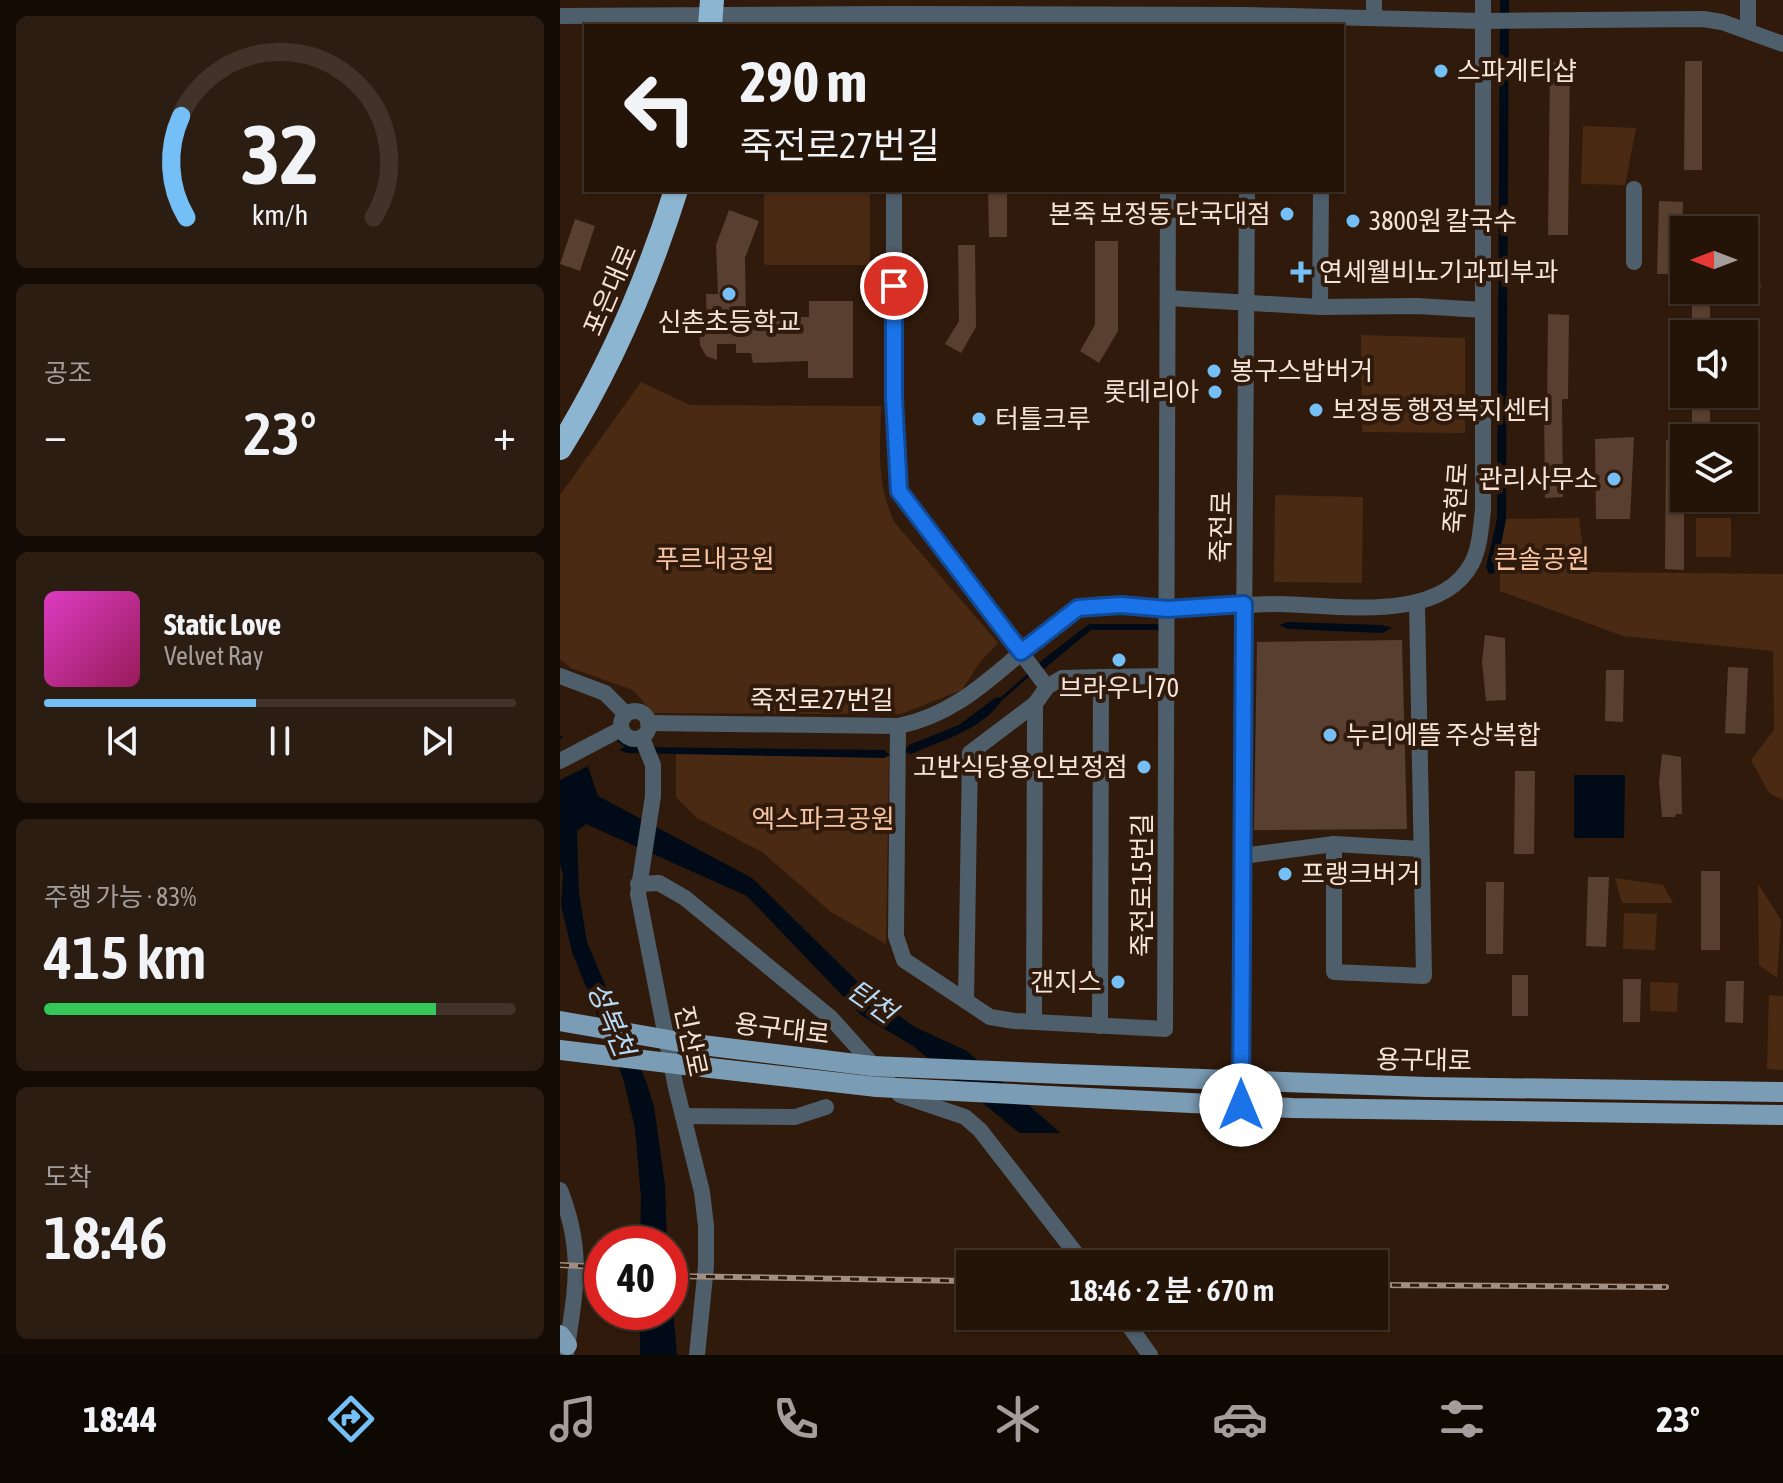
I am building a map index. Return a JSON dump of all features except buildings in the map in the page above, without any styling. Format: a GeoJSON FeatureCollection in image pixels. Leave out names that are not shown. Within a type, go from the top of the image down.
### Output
{"type":"FeatureCollection","features":[{"type":"Feature","properties":{"kind":"highway"},"geometry":{"type":"LineString","coordinates":[[699,24],[701,0]]}},
{"type":"Feature","properties":{"kind":"highway"},"geometry":{"type":"LineString","coordinates":[[710,24],[712,0]]}},
{"type":"Feature","properties":{"kind":"highway","name":"포은대로"},"geometry":{"type":"LineString","coordinates":[[560,427],[611,334],[640,267],[663,192]]}},
{"type":"Feature","properties":{"kind":"highway","name":"포은대로"},"geometry":{"type":"LineString","coordinates":[[560,448],[586,407],[622,338],[650,271],[675,192]]}},
{"type":"Feature","properties":{"kind":"main road"},"geometry":{"type":"LineString","coordinates":[[560,1021],[686,1043]]}},
{"type":"Feature","properties":{"kind":"main road"},"geometry":{"type":"LineString","coordinates":[[560,1031],[686,1043]]}},
{"type":"Feature","properties":{"kind":"main road","name":"용구대로"},"geometry":{"type":"LineString","coordinates":[[686,1043],[872,1066],[1241,1082],[1783,1092]]}},
{"type":"Feature","properties":{"kind":"main road"},"geometry":{"type":"LineString","coordinates":[[560,1050],[693,1066]]}},
{"type":"Feature","properties":{"kind":"main road"},"geometry":{"type":"LineString","coordinates":[[560,1057],[693,1066]]}},
{"type":"Feature","properties":{"kind":"main road","name":"용구대로"},"geometry":{"type":"LineString","coordinates":[[693,1066],[877,1087],[1241,1105],[1783,1115]]}},
{"type":"Feature","properties":{"kind":"street","name":"죽현로"},"geometry":{"type":"LineString","coordinates":[[1417,605],[1460,579],[1472,563],[1480,539],[1483,509],[1483,310],[1489,21],[1483,0]]}},
{"type":"Feature","properties":{"kind":"street"},"geometry":{"type":"LineString","coordinates":[[1748,0],[1748,31]]}},
{"type":"Feature","properties":{"kind":"street"},"geometry":{"type":"LineString","coordinates":[[560,16],[1168,21],[1247,14],[1321,22],[1374,8],[1489,21],[1703,19],[1783,44]]}},
{"type":"Feature","properties":{"kind":"street"},"geometry":{"type":"LineString","coordinates":[[1634,189],[1634,262]]}},
{"type":"Feature","properties":{"kind":"street"},"geometry":{"type":"LineString","coordinates":[[894,192],[894,398],[899,491],[1046,685]]}},
{"type":"Feature","properties":{"kind":"street","name":"죽전로15번길"},"geometry":{"type":"LineString","coordinates":[[898,726],[896,936],[904,960],[990,1017],[1165,1029],[1168,192]]}},
{"type":"Feature","properties":{"kind":"street","name":"죽전로"},"geometry":{"type":"LineString","coordinates":[[1241,1105],[1247,192]]}},
{"type":"Feature","properties":{"kind":"street"},"geometry":{"type":"LineString","coordinates":[[1320,307],[1321,192]]}},
{"type":"Feature","properties":{"kind":"street"},"geometry":{"type":"LineString","coordinates":[[1168,298],[1320,307],[1417,306],[1483,310]]}},
{"type":"Feature","properties":{"kind":"street"},"geometry":{"type":"LineString","coordinates":[[1244,604],[1417,605],[1424,976],[1334,972],[1334,844]]}},
{"type":"Feature","properties":{"kind":"street","name":"죽전로27번길"},"geometry":{"type":"LineString","coordinates":[[646,736],[898,726],[935,717],[965,700],[1078,608],[1121,605],[1168,609],[1244,604]]}},
{"type":"Feature","properties":{"kind":"street"},"geometry":{"type":"LineString","coordinates":[[560,676],[605,693],[619,726],[630,739],[646,736],[647,717],[640,711],[619,726],[560,761]]}},
{"type":"Feature","properties":{"kind":"street"},"geometry":{"type":"LineString","coordinates":[[966,1001],[970,753],[1035,704],[1046,685],[1062,678],[1167,676]]}},
{"type":"Feature","properties":{"kind":"street","name":"죽전로15번길"},"geometry":{"type":"LineString","coordinates":[[1100,1026],[1101,677]]}},
{"type":"Feature","properties":{"kind":"street"},"geometry":{"type":"LineString","coordinates":[[1034,1021],[1035,704]]}},
{"type":"Feature","properties":{"kind":"street","name":"진산로"},"geometry":{"type":"LineString","coordinates":[[646,736],[653,765],[653,796],[638,889],[683,1116],[702,1192],[706,1266],[697,1355]]}},
{"type":"Feature","properties":{"kind":"street"},"geometry":{"type":"LineString","coordinates":[[1242,856],[1334,844],[1421,849]]}},
{"type":"Feature","properties":{"kind":"street"},"geometry":{"type":"LineString","coordinates":[[638,889],[659,883],[685,898],[831,1018],[900,1095],[965,1117],[980,1130],[1073,1250]]}},
{"type":"Feature","properties":{"kind":"street"},"geometry":{"type":"LineString","coordinates":[[683,1116],[795,1117],[826,1107]]}},
{"type":"Feature","properties":{"kind":"street"},"geometry":{"type":"LineString","coordinates":[[560,1190],[575,1235],[578,1268],[564,1345]]}},
{"type":"Feature","properties":{"kind":"street"},"geometry":{"type":"LineString","coordinates":[[1132,1330],[1150,1355]]}},
{"type":"Feature","properties":{"kind":"green space"},"geometry":{"type":"Polygon","coordinates":[[[1583,126],[1636,128],[1625,185],[1581,184],[1583,126]]]}},
{"type":"Feature","properties":{"kind":"green space"},"geometry":{"type":"Polygon","coordinates":[[[764,192],[870,192],[870,265],[766,265],[764,192]]]}},
{"type":"Feature","properties":{"kind":"green space"},"geometry":{"type":"Polygon","coordinates":[[[1361,335],[1465,338],[1465,433],[1362,432],[1361,335]]]}},
{"type":"Feature","properties":{"kind":"green space","name":"푸르내공원"},"geometry":{"type":"Polygon","coordinates":[[[641,382],[690,405],[881,406],[882,481],[895,523],[998,643],[980,662],[962,690],[901,714],[653,713],[633,690],[571,668],[560,659],[560,495],[641,382]]]}},
{"type":"Feature","properties":{"kind":"green space"},"geometry":{"type":"Polygon","coordinates":[[[1275,495],[1363,497],[1362,583],[1274,582],[1275,495]]]}},
{"type":"Feature","properties":{"kind":"green space","name":"큰솔공원"},"geometry":{"type":"Polygon","coordinates":[[[1579,518],[1586,572],[1783,574],[1783,800],[1769,793],[1751,760],[1774,730],[1773,651],[1623,636],[1500,591],[1500,519],[1579,518]]]}},
{"type":"Feature","properties":{"kind":"green space"},"geometry":{"type":"Polygon","coordinates":[[[1696,518],[1731,518],[1731,557],[1696,557],[1696,518]]]}},
{"type":"Feature","properties":{"kind":"green space","name":"엑스파크공원"},"geometry":{"type":"Polygon","coordinates":[[[676,752],[889,756],[886,944],[831,912],[762,852],[697,818],[676,797],[676,752]]]}},
{"type":"Feature","properties":{"kind":"green space"},"geometry":{"type":"Polygon","coordinates":[[[1615,878],[1663,885],[1673,903],[1622,903],[1615,878]]]}},
{"type":"Feature","properties":{"kind":"green space"},"geometry":{"type":"Polygon","coordinates":[[[1758,884],[1781,920],[1777,978],[1759,965],[1758,884]]]}},
{"type":"Feature","properties":{"kind":"green space"},"geometry":{"type":"Polygon","coordinates":[[[1624,913],[1657,914],[1655,950],[1623,949],[1624,913]]]}},
{"type":"Feature","properties":{"kind":"green space"},"geometry":{"type":"Polygon","coordinates":[[[1650,982],[1678,983],[1677,1012],[1650,1011],[1650,982]]]}},
{"type":"Feature","properties":{"kind":"green space"},"geometry":{"type":"Polygon","coordinates":[[[1769,995],[1783,996],[1783,1070],[1767,1069],[1769,995]]]}},
{"type":"Feature","properties":{"kind":"water"},"geometry":{"type":"Polygon","coordinates":[[[1500,0],[1509,0],[1506,519],[1496,573],[1489,574],[1486,567],[1497,519],[1500,0]]]}},
{"type":"Feature","properties":{"kind":"water"},"geometry":{"type":"Polygon","coordinates":[[[1288,622],[1382,625],[1392,628],[1382,633],[1288,629],[1279,625],[1288,622]]]}},
{"type":"Feature","properties":{"kind":"water"},"geometry":{"type":"Polygon","coordinates":[[[1089,624],[1161,624],[1161,630],[1091,630],[1045,668],[1037,669],[1041,661],[1089,624]]]}},
{"type":"Feature","properties":{"kind":"water"},"geometry":{"type":"Polygon","coordinates":[[[1004,697],[975,725],[911,754],[904,752],[909,745],[959,725],[995,698],[1004,697]]]}},
{"type":"Feature","properties":{"kind":"water","name":"탄천"},"geometry":{"type":"Polygon","coordinates":[[[605,729],[629,747],[884,750],[890,755],[884,758],[627,753],[608,746],[588,767],[598,796],[752,878],[868,992],[913,1026],[967,1051],[1105,1172],[1101,1200],[913,1046],[861,1015],[747,896],[586,824],[577,831],[579,893],[587,942],[647,1084],[654,1106],[665,1185],[666,1226],[640,1226],[635,1128],[623,1078],[572,952],[561,905],[560,735],[569,742],[605,729]]]}},
{"type":"Feature","properties":{"kind":"water"},"geometry":{"type":"Polygon","coordinates":[[[1574,775],[1625,775],[1624,838],[1574,838],[1574,775]]]}},
{"type":"Feature","properties":{"kind":"water"},"geometry":{"type":"Polygon","coordinates":[[[640,1330],[675,1330],[677,1355],[640,1355],[640,1330]]]}},
{"type":"Feature","properties":{"kind":"pier"},"geometry":{"type":"Polygon","coordinates":[[[600,727],[625,747],[614,752],[609,750],[600,760],[560,780],[560,739],[600,727]]]}},
{"type":"Feature","properties":{"kind":"pier"},"geometry":{"type":"Polygon","coordinates":[[[1010,1133],[1067,1133],[1108,1170],[1156,1250],[1122,1250],[1098,1203],[1010,1133]]]}},
{"type":"Feature","properties":{"kind":"pier"},"geometry":{"type":"Polygon","coordinates":[[[1163,1330],[1204,1330],[1218,1355],[1175,1355],[1163,1330]]]}},
{"type":"Feature","properties":{"kind":"waterway"},"geometry":{"type":"LineString","coordinates":[[1000,700],[1031,673]]}},
{"type":"Feature","properties":{"kind":"railway"},"geometry":{"type":"LineString","coordinates":[[560,1265],[584,1266]]}},
{"type":"Feature","properties":{"kind":"railway"},"geometry":{"type":"LineString","coordinates":[[688,1276],[956,1281]]}},
{"type":"Feature","properties":{"kind":"railway"},"geometry":{"type":"LineString","coordinates":[[1388,1285],[1666,1287]]}},
{"type":"Feature","properties":{"kind":"place","name":"스파게티샵"},"geometry":{"type":"Point","coordinates":[1441,71]}},
{"type":"Feature","properties":{"kind":"place","name":"본죽 보정동 단국대점"},"geometry":{"type":"Point","coordinates":[1287,214]}},
{"type":"Feature","properties":{"kind":"place","name":"3800원 칼국수"},"geometry":{"type":"Point","coordinates":[1353,221]}},
{"type":"Feature","properties":{"kind":"place","name":"연세웰비뇨기과피부과"},"geometry":{"type":"Point","coordinates":[1301,272]}},
{"type":"Feature","properties":{"kind":"place","name":"신촌초등학교"},"geometry":{"type":"Point","coordinates":[729,294]}},
{"type":"Feature","properties":{"kind":"place","name":"봉구스밥버거"},"geometry":{"type":"Point","coordinates":[1214,371]}},
{"type":"Feature","properties":{"kind":"place","name":"롯데리아"},"geometry":{"type":"Point","coordinates":[1215,392]}},
{"type":"Feature","properties":{"kind":"place","name":"보정동 행정복지센터"},"geometry":{"type":"Point","coordinates":[1316,410]}},
{"type":"Feature","properties":{"kind":"place","name":"터틀크루"},"geometry":{"type":"Point","coordinates":[979,419]}},
{"type":"Feature","properties":{"kind":"place","name":"관리사무소"},"geometry":{"type":"Point","coordinates":[1614,479]}},
{"type":"Feature","properties":{"kind":"place","name":"브라우니70"},"geometry":{"type":"Point","coordinates":[1119,660]}},
{"type":"Feature","properties":{"kind":"place","name":"누리에뜰 주상복합"},"geometry":{"type":"Point","coordinates":[1330,735]}},
{"type":"Feature","properties":{"kind":"place","name":"고반식당용인보정점"},"geometry":{"type":"Point","coordinates":[1144,767]}},
{"type":"Feature","properties":{"kind":"place","name":"프랭크버거"},"geometry":{"type":"Point","coordinates":[1285,874]}},
{"type":"Feature","properties":{"kind":"place","name":"갠지스"},"geometry":{"type":"Point","coordinates":[1118,982]}},
{"type":"Feature","properties":{"kind":"route"},"geometry":{"type":"LineString","coordinates":[[894,286],[894,398],[899,491],[1021,652],[1078,608],[1121,605],[1168,609],[1244,604],[1241,1105]]}},
{"type":"Feature","properties":{"kind":"water label","name":"성복천"},"geometry":{"type":"Point","coordinates":[611,1019]}}]}
